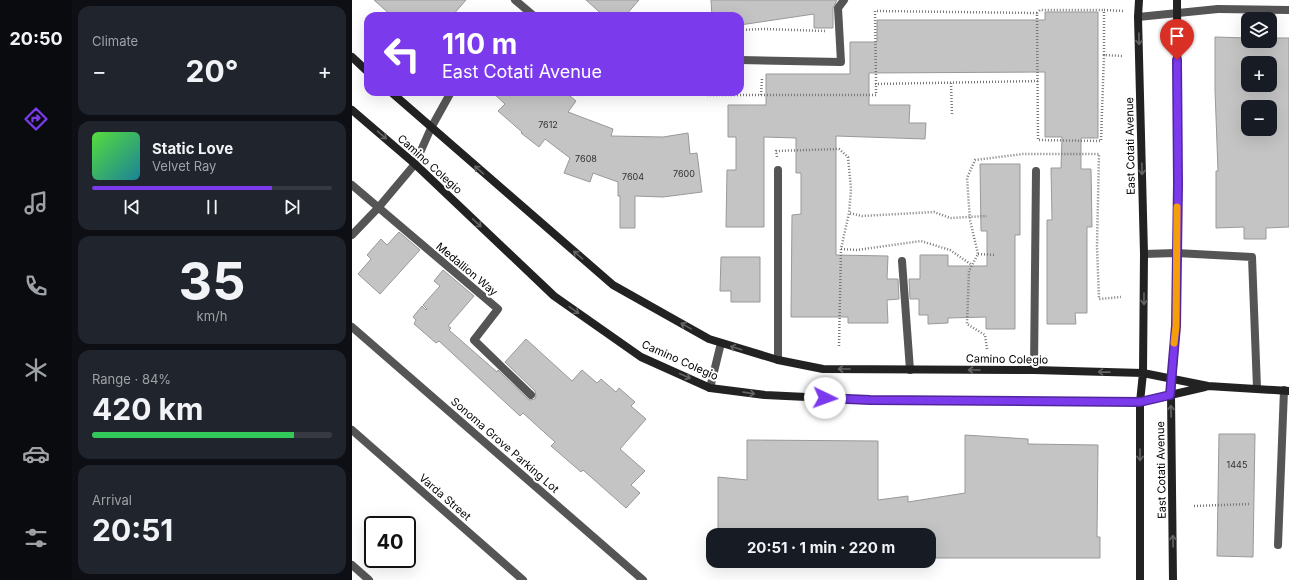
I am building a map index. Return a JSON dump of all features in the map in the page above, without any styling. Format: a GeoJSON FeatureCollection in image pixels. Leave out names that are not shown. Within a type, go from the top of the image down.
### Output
{"type":"FeatureCollection","features":[{"type":"Feature","properties":{"kind":"street"},"geometry":{"type":"LineString","coordinates":[[515,0],[529,12]]}},
{"type":"Feature","properties":{"kind":"street"},"geometry":{"type":"LineString","coordinates":[[744,60],[841,62],[838,8],[844,0]]}},
{"type":"Feature","properties":{"kind":"street","name":"East Cotati Avenue"},"geometry":{"type":"LineString","coordinates":[[1139,0],[1138,16],[1144,254],[1143,372],[1140,402],[1140,580]]}},
{"type":"Feature","properties":{"kind":"street","name":"East Cotati Avenue"},"geometry":{"type":"LineString","coordinates":[[1173,580],[1170,395],[1176,326],[1178,184],[1177,0]]}},
{"type":"Feature","properties":{"kind":"street"},"geometry":{"type":"LineString","coordinates":[[523,12],[526,9]]}},
{"type":"Feature","properties":{"kind":"street"},"geometry":{"type":"LineString","coordinates":[[1138,16],[1218,9],[1289,10]]}},
{"type":"Feature","properties":{"kind":"street"},"geometry":{"type":"LineString","coordinates":[[352,57],[364,68]]}},
{"type":"Feature","properties":{"kind":"street","name":"Camino Colegio"},"geometry":{"type":"LineString","coordinates":[[395,96],[612,285],[709,339],[721,343],[778,360],[823,369],[1143,372],[1208,386],[1287,391]]}},
{"type":"Feature","properties":{"kind":"street"},"geometry":{"type":"LineString","coordinates":[[352,235],[378,208],[415,164],[431,128],[449,96]]}},
{"type":"Feature","properties":{"kind":"street","name":"Camino Colegio"},"geometry":{"type":"LineString","coordinates":[[352,110],[415,164],[554,296],[641,357],[710,388],[765,395],[870,400],[1140,402],[1208,386]]}},
{"type":"Feature","properties":{"kind":"street"},"geometry":{"type":"LineString","coordinates":[[778,170],[778,360]]}},
{"type":"Feature","properties":{"kind":"street"},"geometry":{"type":"LineString","coordinates":[[1034,370],[1036,171]]}},
{"type":"Feature","properties":{"kind":"street","name":"Medallion Way"},"geometry":{"type":"LineString","coordinates":[[352,185],[498,309],[474,340],[531,395]]}},
{"type":"Feature","properties":{"kind":"street"},"geometry":{"type":"LineString","coordinates":[[1144,254],[1176,253],[1252,257],[1256,388]]}},
{"type":"Feature","properties":{"kind":"street"},"geometry":{"type":"LineString","coordinates":[[902,261],[910,370]]}},
{"type":"Feature","properties":{"kind":"street","name":"Sonoma Grove Parking Lot"},"geometry":{"type":"LineString","coordinates":[[352,327],[643,580]]}},
{"type":"Feature","properties":{"kind":"street"},"geometry":{"type":"LineString","coordinates":[[710,388],[721,343]]}},
{"type":"Feature","properties":{"kind":"street"},"geometry":{"type":"LineString","coordinates":[[1278,545],[1287,391]]}},
{"type":"Feature","properties":{"kind":"street","name":"Varda Street"},"geometry":{"type":"LineString","coordinates":[[352,430],[523,580]]}},
{"type":"Feature","properties":{"kind":"street"},"geometry":{"type":"LineString","coordinates":[[352,565],[369,580]]}},
{"type":"Feature","properties":{"kind":"path"},"geometry":{"type":"LineString","coordinates":[[744,95],[876,95],[875,11],[1037,13],[1040,10],[1123,11]]}},
{"type":"Feature","properties":{"kind":"path"},"geometry":{"type":"LineString","coordinates":[[1037,13],[1038,140],[1101,141],[1104,10]]}},
{"type":"Feature","properties":{"kind":"path"},"geometry":{"type":"LineString","coordinates":[[744,30],[839,31]]}},
{"type":"Feature","properties":{"kind":"path"},"geometry":{"type":"LineString","coordinates":[[1104,55],[1123,56]]}},
{"type":"Feature","properties":{"kind":"path"},"geometry":{"type":"LineString","coordinates":[[761,95],[762,78]]}},
{"type":"Feature","properties":{"kind":"path"},"geometry":{"type":"LineString","coordinates":[[876,84],[1038,81]]}},
{"type":"Feature","properties":{"kind":"path"},"geometry":{"type":"LineString","coordinates":[[951,83],[952,116]]}},
{"type":"Feature","properties":{"kind":"path"},"geometry":{"type":"LineString","coordinates":[[778,170],[776,152],[839,149],[848,157],[851,189],[849,213],[841,248],[839,346]]}},
{"type":"Feature","properties":{"kind":"path"},"geometry":{"type":"LineString","coordinates":[[849,213],[862,216],[934,212],[950,218],[987,216]]}},
{"type":"Feature","properties":{"kind":"path"},"geometry":{"type":"LineString","coordinates":[[978,254],[996,255]]}},
{"type":"Feature","properties":{"kind":"path"},"geometry":{"type":"LineString","coordinates":[[1194,506],[1250,504]]}},
{"type":"Feature","properties":{"kind":"building"},"geometry":{"type":"Polygon","coordinates":[[[374,0],[466,0],[456,12],[388,12],[374,0]]]}},
{"type":"Feature","properties":{"kind":"building"},"geometry":{"type":"Polygon","coordinates":[[[586,0],[639,0],[628,12],[600,12],[586,0]]]}},
{"type":"Feature","properties":{"kind":"building"},"geometry":{"type":"Polygon","coordinates":[[[711,0],[837,0],[833,8],[833,28],[814,28],[814,14],[744,24],[744,12],[712,12],[711,0]]]}},
{"type":"Feature","properties":{"kind":"building"},"geometry":{"type":"Polygon","coordinates":[[[1045,12],[1098,12],[1098,138],[1081,138],[1081,169],[1091,169],[1092,227],[1087,227],[1087,313],[1075,313],[1076,324],[1047,324],[1047,220],[1052,220],[1051,168],[1061,168],[1062,137],[1045,137],[1045,72],[869,73],[869,105],[910,105],[909,123],[926,123],[925,139],[836,136],[836,255],[888,256],[887,279],[898,279],[899,299],[887,300],[888,323],[848,323],[848,317],[791,317],[792,215],[801,214],[801,173],[796,173],[796,138],[764,137],[764,227],[726,227],[727,170],[736,170],[736,137],[728,137],[728,105],[766,105],[766,74],[850,74],[850,42],[877,42],[877,20],[1045,20],[1045,12]]]}},
{"type":"Feature","properties":{"kind":"building"},"geometry":{"type":"Polygon","coordinates":[[[1215,37],[1241,38],[1241,48],[1277,48],[1277,38],[1289,38],[1289,227],[1266,228],[1266,239],[1244,239],[1244,227],[1216,228],[1216,171],[1218,171],[1215,37]]]}},
{"type":"Feature","properties":{"kind":"building"},"geometry":{"type":"Polygon","coordinates":[[[496,96],[570,96],[576,101],[568,112],[613,129],[611,136],[663,137],[688,133],[690,154],[697,153],[702,192],[663,197],[635,196],[635,228],[620,228],[620,196],[618,196],[618,182],[593,173],[590,182],[564,173],[570,158],[545,139],[539,147],[521,133],[522,132],[498,111],[505,104],[496,96]]]}},
{"type":"Feature","properties":{"kind":"building"},"geometry":{"type":"Polygon","coordinates":[[[980,164],[1020,164],[1020,235],[1015,235],[1015,329],[986,329],[986,317],[948,318],[948,323],[928,324],[928,315],[919,315],[919,299],[910,299],[909,279],[920,279],[920,255],[948,255],[948,266],[987,266],[987,231],[981,231],[980,164]]]}},
{"type":"Feature","properties":{"kind":"building"},"geometry":{"type":"Polygon","coordinates":[[[399,232],[420,250],[380,294],[358,274],[371,259],[367,255],[381,239],[387,245],[399,232]]]}},
{"type":"Feature","properties":{"kind":"building"},"geometry":{"type":"Polygon","coordinates":[[[721,257],[760,257],[760,302],[731,302],[731,291],[720,291],[721,257]]]}},
{"type":"Feature","properties":{"kind":"building"},"geometry":{"type":"Polygon","coordinates":[[[443,270],[474,296],[448,326],[451,328],[449,330],[497,372],[498,370],[528,399],[535,399],[535,391],[505,362],[526,339],[572,381],[582,370],[597,383],[601,379],[616,392],[619,388],[635,402],[631,406],[646,419],[620,449],[645,471],[631,485],[640,493],[626,508],[583,470],[581,472],[551,446],[555,442],[523,413],[520,416],[439,341],[436,343],[414,324],[416,320],[413,317],[422,306],[426,310],[427,309],[423,305],[440,286],[434,281],[443,270]]]}},
{"type":"Feature","properties":{"kind":"building"},"geometry":{"type":"Polygon","coordinates":[[[1219,434],[1255,434],[1253,557],[1217,556],[1219,434]]]}},
{"type":"Feature","properties":{"kind":"building"},"geometry":{"type":"Polygon","coordinates":[[[965,435],[1028,439],[1028,444],[1098,445],[1097,537],[1100,537],[1100,558],[936,558],[936,528],[718,528],[718,477],[747,480],[747,440],[878,441],[878,500],[908,496],[908,502],[965,493],[965,435]]]}},
{"type":"Feature","properties":{"kind":"slow traffic"},"geometry":{"type":"LineString","coordinates":[[1174,343],[1176,326],[1177,207]]}},
{"type":"Feature","properties":{"kind":"route"},"geometry":{"type":"LineString","coordinates":[[825,398],[870,400],[1140,402],[1170,395],[1176,326],[1178,184],[1177,60]]}}]}
